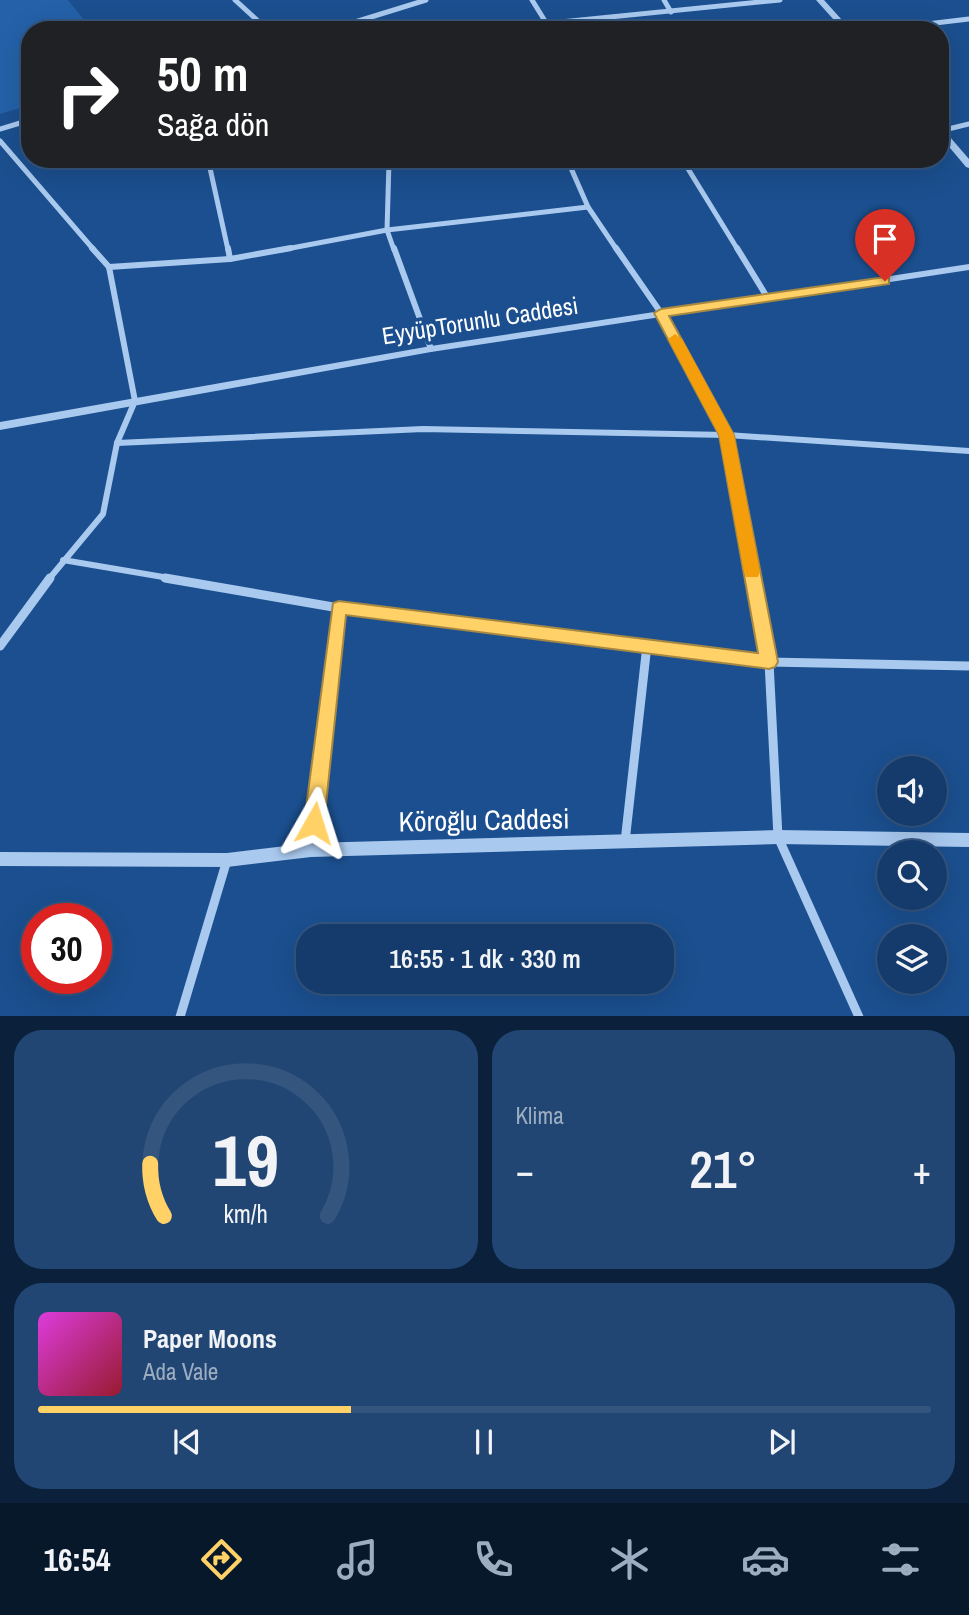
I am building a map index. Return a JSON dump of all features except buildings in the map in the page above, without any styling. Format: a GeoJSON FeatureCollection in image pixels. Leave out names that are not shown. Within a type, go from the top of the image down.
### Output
{"type":"FeatureCollection","features":[{"type":"Feature","properties":{"kind":"street"},"geometry":{"type":"LineString","coordinates":[[235,0],[258,21]]}},
{"type":"Feature","properties":{"kind":"street"},"geometry":{"type":"LineString","coordinates":[[358,21],[426,0]]}},
{"type":"Feature","properties":{"kind":"street"},"geometry":{"type":"LineString","coordinates":[[532,0],[545,21],[671,12],[780,0]]}},
{"type":"Feature","properties":{"kind":"street"},"geometry":{"type":"LineString","coordinates":[[664,0],[671,12]]}},
{"type":"Feature","properties":{"kind":"street"},"geometry":{"type":"LineString","coordinates":[[820,0],[839,21]]}},
{"type":"Feature","properties":{"kind":"street"},"geometry":{"type":"LineString","coordinates":[[949,21],[969,19]]}},
{"type":"Feature","properties":{"kind":"street"},"geometry":{"type":"LineString","coordinates":[[0,129],[21,123]]}},
{"type":"Feature","properties":{"kind":"street"},"geometry":{"type":"LineString","coordinates":[[949,129],[969,124]]}},
{"type":"Feature","properties":{"kind":"street"},"geometry":{"type":"LineString","coordinates":[[0,141],[21,166]]}},
{"type":"Feature","properties":{"kind":"street"},"geometry":{"type":"LineString","coordinates":[[949,142],[969,165]]}},
{"type":"Feature","properties":{"kind":"street"},"geometry":{"type":"LineString","coordinates":[[0,646],[63,560],[103,514],[117,443],[135,401],[108,267],[23,168]]}},
{"type":"Feature","properties":{"kind":"street"},"geometry":{"type":"LineString","coordinates":[[210,168],[230,259]]}},
{"type":"Feature","properties":{"kind":"street"},"geometry":{"type":"LineString","coordinates":[[389,168],[387,230],[432,349]]}},
{"type":"Feature","properties":{"kind":"street"},"geometry":{"type":"LineString","coordinates":[[570,168],[588,207],[661,313],[727,435],[769,662],[778,838],[859,1016]]}},
{"type":"Feature","properties":{"kind":"street"},"geometry":{"type":"LineString","coordinates":[[687,168],[766,297]]}},
{"type":"Feature","properties":{"kind":"street"},"geometry":{"type":"LineString","coordinates":[[108,267],[230,259],[387,230],[588,207]]}},
{"type":"Feature","properties":{"kind":"street","name":"EyyüpTorunlu Caddesi"},"geometry":{"type":"LineString","coordinates":[[0,426],[432,349],[766,297],[866,285],[969,267]]}},
{"type":"Feature","properties":{"kind":"street"},"geometry":{"type":"LineString","coordinates":[[117,443],[423,429],[727,435],[969,451]]}},
{"type":"Feature","properties":{"kind":"street"},"geometry":{"type":"LineString","coordinates":[[63,560],[339,608],[769,662],[969,666]]}},
{"type":"Feature","properties":{"kind":"street"},"geometry":{"type":"LineString","coordinates":[[311,850],[339,608]]}},
{"type":"Feature","properties":{"kind":"street"},"geometry":{"type":"LineString","coordinates":[[625,842],[647,645]]}},
{"type":"Feature","properties":{"kind":"street","name":"Köroğlu Caddesi"},"geometry":{"type":"LineString","coordinates":[[0,859],[227,860],[311,850],[778,838],[969,840]]}},
{"type":"Feature","properties":{"kind":"street"},"geometry":{"type":"LineString","coordinates":[[180,1016],[227,860]]}},
{"type":"Feature","properties":{"kind":"shaded area"},"geometry":{"type":"Polygon","coordinates":[[[0,0],[68,0],[85,21],[21,21],[21,108],[0,114],[0,0]]]}},
{"type":"Feature","properties":{"kind":"slow traffic"},"geometry":{"type":"LineString","coordinates":[[675,339],[727,435],[752,572]]}},
{"type":"Feature","properties":{"kind":"route"},"geometry":{"type":"LineString","coordinates":[[314,823],[339,608],[769,662],[727,435],[661,313],[885,281]]}}]}
